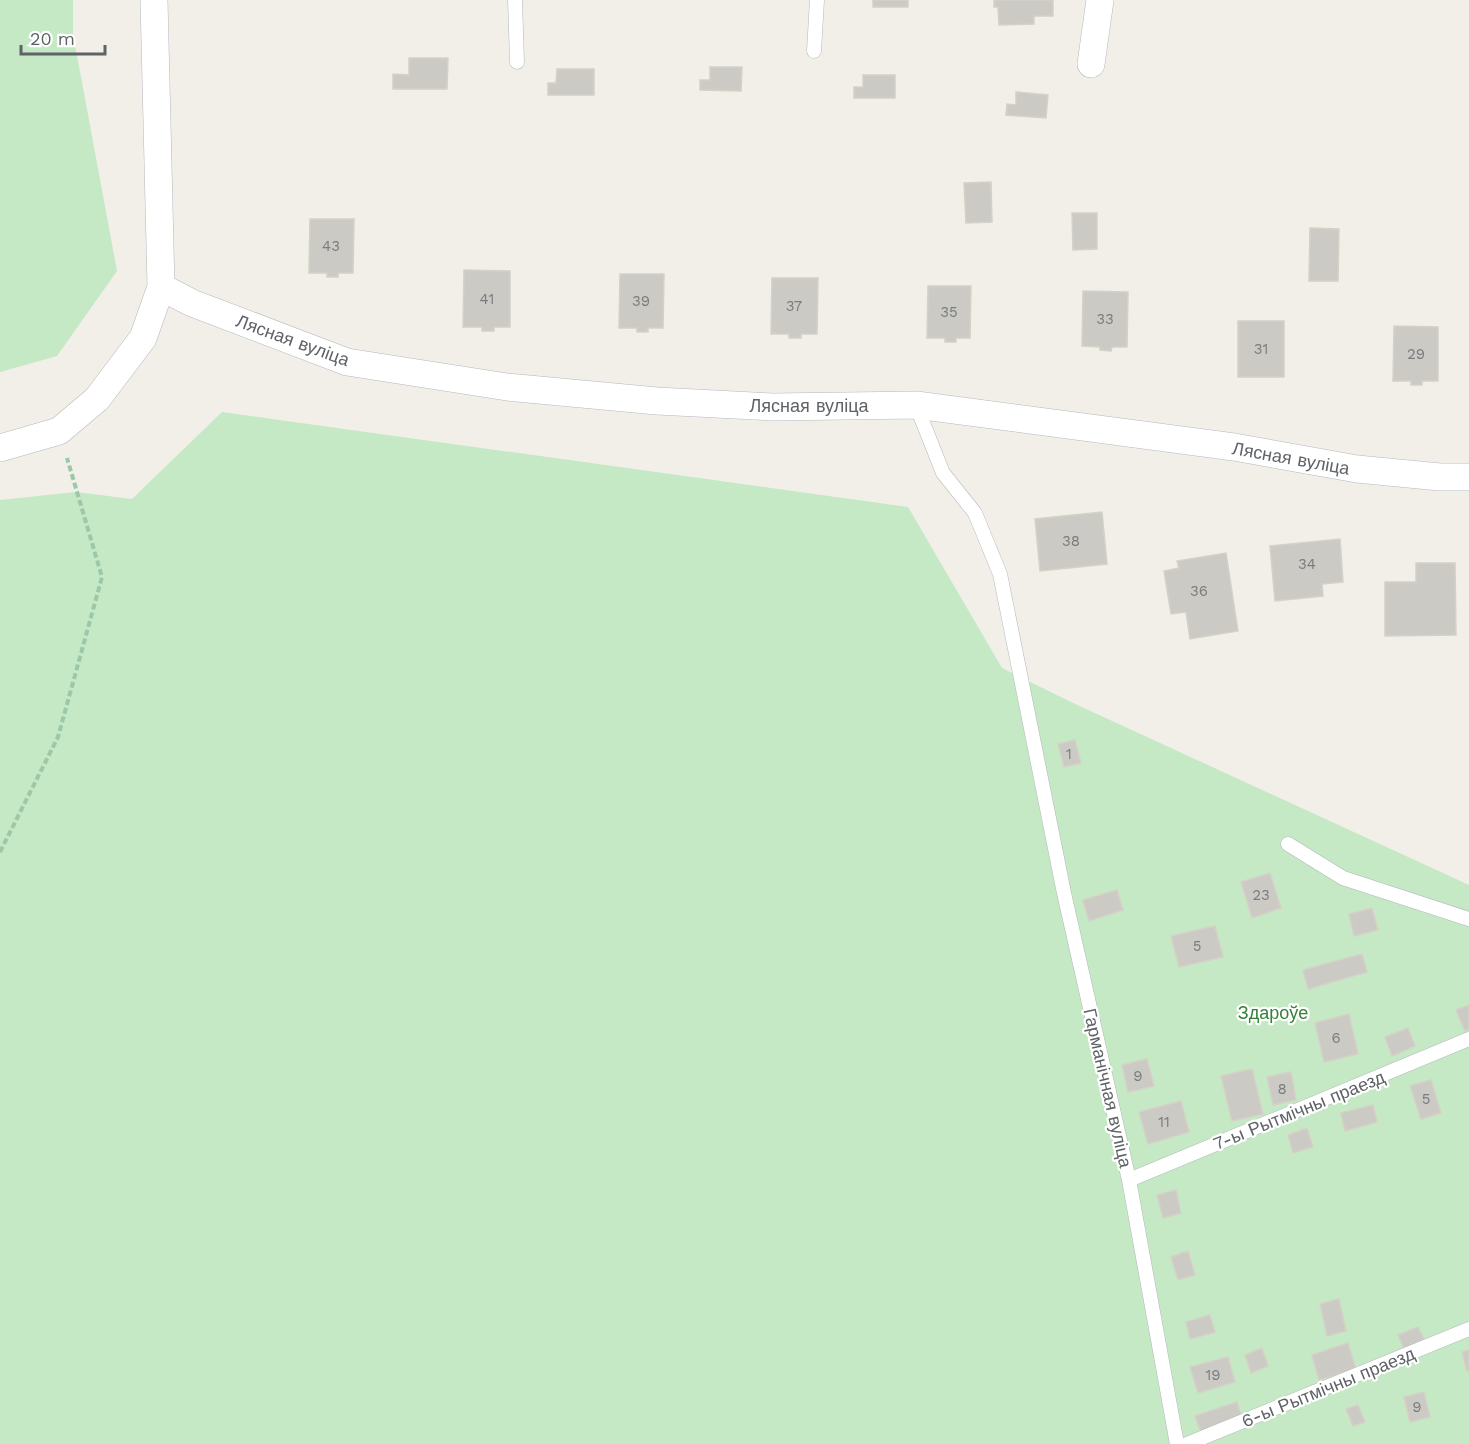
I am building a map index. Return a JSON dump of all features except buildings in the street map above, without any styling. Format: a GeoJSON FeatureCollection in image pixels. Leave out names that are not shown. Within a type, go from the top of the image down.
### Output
{"type":"FeatureCollection","features":[{"type":"Feature","properties":{"kind":"street"},"geometry":{"type":"LineString","coordinates":[[0,448],[59,431],[97,399],[143,338],[161,287],[154,0]]}},
{"type":"Feature","properties":{"kind":"street"},"geometry":{"type":"LineString","coordinates":[[1091,63],[1100,0]]}},
{"type":"Feature","properties":{"kind":"street","name":"Лясная вуліца"},"geometry":{"type":"LineString","coordinates":[[161,287],[192,303],[347,362],[507,387],[657,401],[772,407],[916,405],[1234,447],[1357,469],[1440,477],[1469,477]]}},
{"type":"Feature","properties":{"kind":"lane"},"geometry":{"type":"LineString","coordinates":[[515,0],[517,62]]}},
{"type":"Feature","properties":{"kind":"lane"},"geometry":{"type":"LineString","coordinates":[[814,51],[817,0]]}},
{"type":"Feature","properties":{"kind":"lane","name":"Гарманічная вуліца"},"geometry":{"type":"LineString","coordinates":[[916,405],[943,473],[975,513],[1000,574],[1064,893],[1129,1180],[1177,1444]]}},
{"type":"Feature","properties":{"kind":"lane"},"geometry":{"type":"LineString","coordinates":[[1288,844],[1343,878],[1469,919]]}},
{"type":"Feature","properties":{"kind":"lane","name":"7-ы Рытмічны праезд"},"geometry":{"type":"LineString","coordinates":[[1129,1180],[1469,1039]]}},
{"type":"Feature","properties":{"kind":"lane","name":"6-ы Рытмічны праезд"},"geometry":{"type":"LineString","coordinates":[[1187,1444],[1469,1329]]}},
{"type":"Feature","properties":{"kind":"path"},"geometry":{"type":"LineString","coordinates":[[0,852],[57,737],[102,577],[59,431]]}},
{"type":"Feature","properties":{"kind":"green space"},"geometry":{"type":"Polygon","coordinates":[[[0,0],[73,0],[73,34],[117,271],[57,356],[0,372],[0,0]]]}},
{"type":"Feature","properties":{"kind":"green space","name":"Здароўе"},"geometry":{"type":"Polygon","coordinates":[[[222,412],[908,507],[1002,668],[1073,703],[1469,885],[1469,1444],[0,1444],[0,500],[76,492],[132,499],[222,412]]]}}]}
